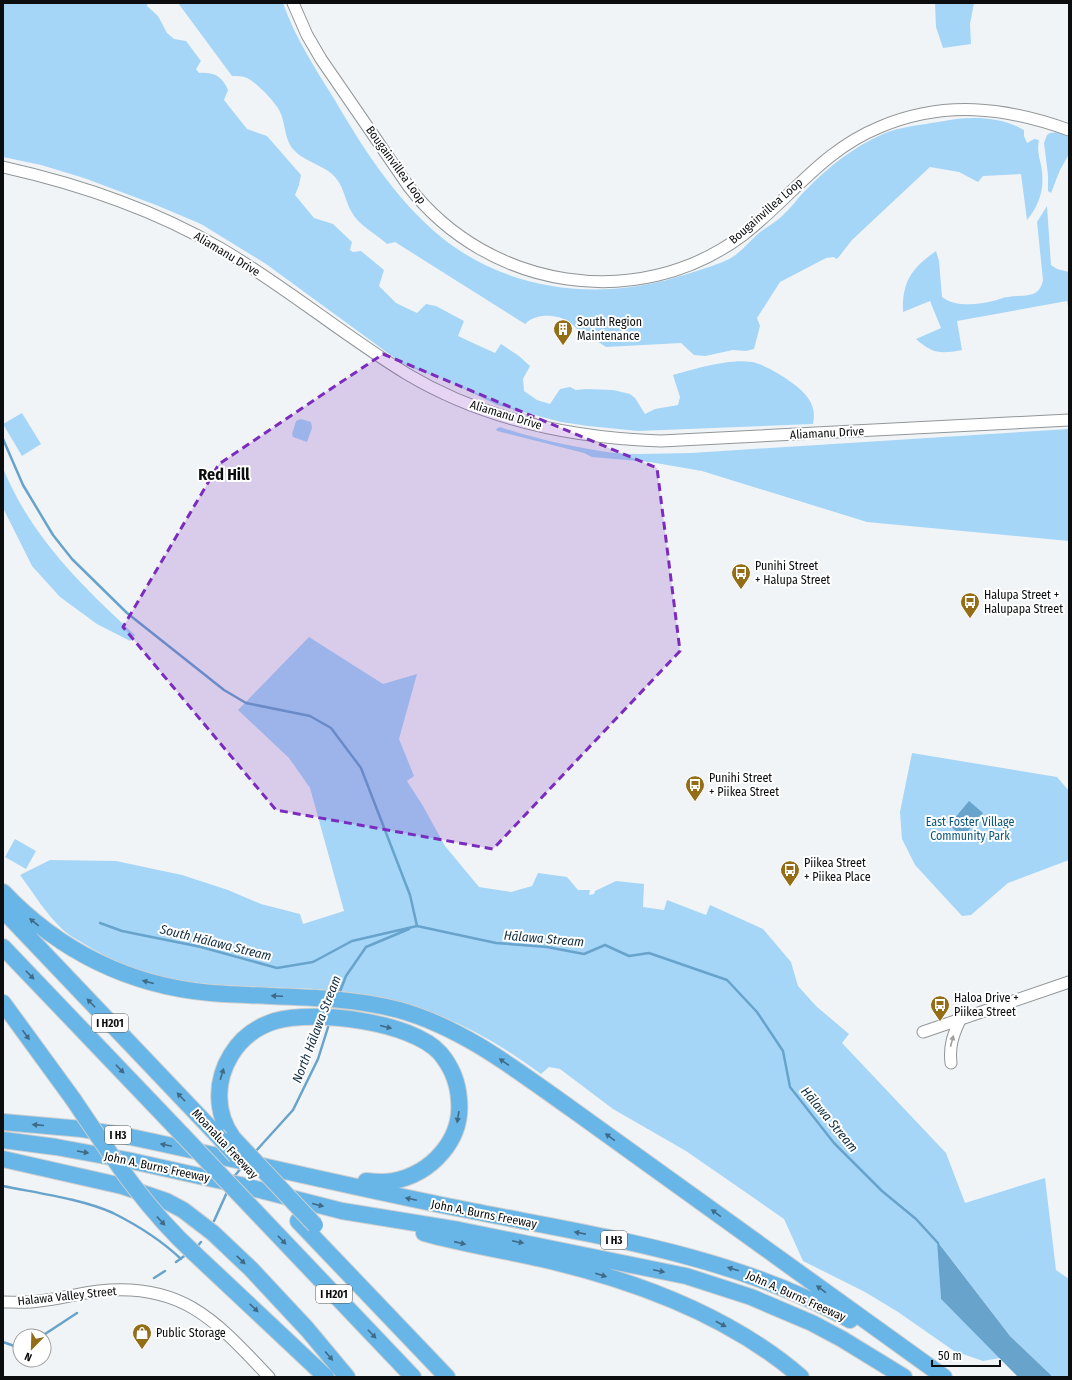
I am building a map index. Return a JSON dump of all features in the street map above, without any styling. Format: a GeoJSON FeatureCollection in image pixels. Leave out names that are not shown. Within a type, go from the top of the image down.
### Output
{"type":"FeatureCollection","features":[{"type":"Feature","properties":{"kind":"highway"},"geometry":{"type":"LineString","coordinates":[[3,892],[29,917],[58,940],[98,963],[139,980],[163,986],[211,993],[316,998],[352,1002],[418,1016],[460,1035],[483,1048],[567,1106],[942,1377]]}},
{"type":"Feature","properties":{"kind":"highway","name":"Moanalua Freeway"},"geometry":{"type":"LineString","coordinates":[[3,910],[225,1136],[298,1221],[447,1377]]}},
{"type":"Feature","properties":{"kind":"highway","name":"Moanalua Freeway"},"geometry":{"type":"LineString","coordinates":[[3,947],[413,1377]]}},
{"type":"Feature","properties":{"kind":"highway"},"geometry":{"type":"LineString","coordinates":[[3,1003],[73,1099],[143,1200],[161,1221],[326,1377]]}},
{"type":"Feature","properties":{"kind":"highway"},"geometry":{"type":"LineString","coordinates":[[271,1167],[365,1181],[392,1182],[410,1176],[427,1167],[446,1148],[452,1138],[459,1116],[458,1094],[452,1072],[439,1052],[416,1036],[400,1030],[364,1022],[310,1018],[284,1020],[262,1027],[250,1034],[234,1050],[223,1071],[219,1095],[225,1136],[315,1225],[374,1300]]}},
{"type":"Feature","properties":{"kind":"highway","name":"John A. Burns Freeway"},"geometry":{"type":"LineString","coordinates":[[3,1122],[82,1129],[232,1158],[428,1202],[675,1253],[744,1272],[838,1313],[942,1377]]}},
{"type":"Feature","properties":{"kind":"highway","name":"John A. Burns Freeway"},"geometry":{"type":"LineString","coordinates":[[3,1140],[56,1147],[120,1159],[240,1185],[342,1211],[459,1230],[686,1276],[750,1297],[812,1323],[842,1339]]}},
{"type":"Feature","properties":{"kind":"highway"},"geometry":{"type":"LineString","coordinates":[[3,1159],[139,1192],[166,1201],[183,1210],[213,1233],[251,1270],[307,1329],[347,1377]]}},
{"type":"Feature","properties":{"kind":"highway"},"geometry":{"type":"LineString","coordinates":[[342,1211],[460,1243],[571,1266],[632,1286],[695,1311],[721,1324],[782,1361],[801,1377]]}},
{"type":"Feature","properties":{"kind":"highway"},"geometry":{"type":"LineString","coordinates":[[842,1339],[896,1377]]}},
{"type":"Feature","properties":{"kind":"highway"},"geometry":{"type":"LineString","coordinates":[[842,1339],[904,1377]]}},
{"type":"Feature","properties":{"kind":"highway"},"geometry":{"type":"LineString","coordinates":[[421,1350],[451,1377]]}},
{"type":"Feature","properties":{"kind":"street","name":"Bougainvillea Loop"},"geometry":{"type":"LineString","coordinates":[[293,3],[307,35],[321,59],[409,187],[424,205],[458,235],[492,256],[519,268],[554,277],[586,281],[620,281],[652,276],[694,262],[726,246],[744,234],[818,165],[841,148],[880,127],[900,120],[956,109],[985,109],[1024,116],[1069,130]]}},
{"type":"Feature","properties":{"kind":"street","name":"Aliamanu Drive"},"geometry":{"type":"LineString","coordinates":[[3,167],[74,185],[122,202],[186,230],[254,269],[409,375],[454,398],[481,409],[549,428],[607,438],[660,441],[1069,420]]}},
{"type":"Feature","properties":{"kind":"street"},"geometry":{"type":"LineString","coordinates":[[923,1032],[1069,982]]}},
{"type":"Feature","properties":{"kind":"street"},"geometry":{"type":"LineString","coordinates":[[951,1063],[951,1042],[960,1020]]}},
{"type":"Feature","properties":{"kind":"street","name":"Halawa Valley Street"},"geometry":{"type":"LineString","coordinates":[[3,1302],[40,1301],[107,1290],[150,1292],[186,1304],[213,1320],[230,1335],[269,1377]]}},
{"type":"Feature","properties":{"kind":"highlighted area"},"geometry":{"type":"Polygon","coordinates":[[[383,354],[657,468],[680,651],[493,849],[276,810],[123,627],[219,464],[383,354]]]}},
{"type":"Feature","properties":{"kind":"green space"},"geometry":{"type":"Polygon","coordinates":[[[3,3],[148,3],[147,6],[158,16],[167,33],[174,39],[186,41],[201,61],[196,69],[199,73],[213,74],[223,81],[228,90],[224,100],[247,129],[267,136],[301,175],[295,195],[314,218],[333,224],[352,242],[350,250],[353,252],[361,251],[384,270],[379,286],[396,303],[417,313],[426,304],[436,306],[464,321],[458,336],[495,353],[501,344],[519,356],[530,366],[523,379],[524,391],[537,400],[550,404],[560,389],[570,387],[576,390],[613,390],[630,394],[635,398],[645,414],[655,409],[678,405],[680,397],[673,375],[712,365],[743,361],[752,362],[766,367],[783,376],[804,393],[813,407],[813,424],[638,431],[561,422],[497,405],[446,380],[410,367],[396,359],[266,264],[201,224],[156,205],[84,178],[41,165],[3,157],[3,3]]]}},
{"type":"Feature","properties":{"kind":"green space"},"geometry":{"type":"Polygon","coordinates":[[[178,3],[283,3],[307,54],[359,140],[385,177],[413,211],[446,241],[473,259],[502,272],[532,282],[562,288],[625,288],[656,283],[721,263],[735,256],[759,233],[779,219],[815,181],[842,158],[883,134],[910,126],[949,120],[982,118],[1004,122],[1024,130],[1024,136],[1027,143],[1034,139],[1039,140],[1038,150],[1042,173],[1041,194],[1036,207],[1027,220],[1021,174],[983,176],[978,182],[959,172],[930,167],[852,240],[838,258],[826,258],[780,282],[757,318],[760,326],[754,349],[746,351],[733,350],[705,356],[694,355],[681,343],[606,347],[559,317],[541,316],[530,320],[525,324],[395,242],[387,244],[358,221],[351,211],[336,178],[327,170],[304,158],[294,150],[290,145],[281,114],[273,102],[251,80],[244,77],[232,76],[178,3]]]}},
{"type":"Feature","properties":{"kind":"green space"},"geometry":{"type":"Polygon","coordinates":[[[935,3],[974,3],[970,24],[971,44],[943,48],[936,27],[935,3]]]}},
{"type":"Feature","properties":{"kind":"green space"},"geometry":{"type":"Polygon","coordinates":[[[1059,132],[1069,136],[1069,154],[1060,170],[1051,193],[1048,191],[1048,175],[1044,143],[1047,135],[1050,133],[1059,132]]]}},
{"type":"Feature","properties":{"kind":"green space"},"geometry":{"type":"Polygon","coordinates":[[[1047,206],[1051,265],[1057,269],[1069,272],[1069,311],[1067,301],[957,321],[962,350],[937,352],[927,348],[916,339],[941,328],[930,301],[903,312],[904,292],[910,276],[921,263],[936,251],[939,261],[942,297],[947,300],[960,304],[980,303],[1006,297],[1029,295],[1038,290],[1043,280],[1037,222],[1047,206]]]}},
{"type":"Feature","properties":{"kind":"green space"},"geometry":{"type":"Polygon","coordinates":[[[22,413],[41,444],[22,456],[3,424],[22,413]]]}},
{"type":"Feature","properties":{"kind":"green space"},"geometry":{"type":"Polygon","coordinates":[[[301,419],[311,422],[312,428],[307,442],[293,437],[292,434],[296,421],[301,419]]]}},
{"type":"Feature","properties":{"kind":"green space"},"geometry":{"type":"Polygon","coordinates":[[[500,427],[556,443],[585,449],[614,453],[643,454],[691,453],[1069,429],[1069,541],[867,522],[702,471],[650,462],[592,457],[584,453],[497,431],[496,429],[500,427]]]}},
{"type":"Feature","properties":{"kind":"green space"},"geometry":{"type":"Polygon","coordinates":[[[3,468],[28,516],[43,538],[77,579],[135,635],[130,641],[97,624],[60,597],[32,566],[3,508],[3,468]]]}},
{"type":"Feature","properties":{"kind":"green space"},"geometry":{"type":"Polygon","coordinates":[[[309,637],[383,684],[417,674],[399,739],[414,776],[407,781],[445,846],[479,887],[511,892],[532,886],[538,873],[567,877],[578,890],[590,890],[589,895],[594,894],[595,891],[616,881],[644,884],[643,907],[664,910],[667,900],[706,915],[710,905],[763,929],[791,962],[798,986],[816,1006],[849,1034],[842,1043],[946,1153],[965,1203],[1045,1178],[1056,1270],[1069,1279],[1069,1376],[1053,1377],[1010,1336],[938,1242],[941,1299],[1000,1358],[983,1361],[954,1351],[898,1312],[865,1292],[803,1261],[784,1219],[686,1151],[613,1109],[560,1069],[549,1067],[541,1074],[500,1046],[459,1024],[415,1007],[367,995],[331,990],[192,982],[158,976],[124,965],[91,948],[63,930],[46,911],[20,875],[50,860],[116,861],[182,875],[228,890],[261,904],[300,914],[303,924],[344,911],[310,788],[289,758],[238,710],[309,637]]]}},
{"type":"Feature","properties":{"kind":"green space","name":"East Foster Village Community Park"},"geometry":{"type":"Polygon","coordinates":[[[912,753],[1057,777],[1069,791],[1069,860],[1008,883],[971,915],[962,916],[915,865],[902,839],[900,812],[912,753]]]}},
{"type":"Feature","properties":{"kind":"green space"},"geometry":{"type":"Polygon","coordinates":[[[15,839],[36,851],[26,869],[5,857],[15,839]]]}},
{"type":"Feature","properties":{"kind":"shaded area"},"geometry":{"type":"Polygon","coordinates":[[[969,801],[983,813],[963,837],[949,825],[969,801]]]}},
{"type":"Feature","properties":{"kind":"shaded area"},"geometry":{"type":"Polygon","coordinates":[[[937,1241],[1010,1336],[1053,1377],[1018,1377],[941,1299],[937,1241]]]}},
{"type":"Feature","properties":{"kind":"waterway"},"geometry":{"type":"LineString","coordinates":[[3,439],[23,485],[53,535],[72,559],[127,613],[224,690],[246,703],[310,716],[331,728],[361,768],[410,895],[417,926]]}},
{"type":"Feature","properties":{"kind":"waterway","name":"Hālawa Stream"},"geometry":{"type":"LineString","coordinates":[[100,923],[122,931],[201,947],[277,968],[313,962],[352,941],[417,926],[496,943],[547,947],[584,954],[605,945],[629,956],[649,953],[727,980],[757,1012],[783,1051],[790,1087],[834,1143],[882,1191],[916,1219],[938,1243]]}},
{"type":"Feature","properties":{"kind":"waterway","name":"North Hālawa Stream"},"geometry":{"type":"LineString","coordinates":[[339,994],[346,976],[366,947],[409,929]]}},
{"type":"Feature","properties":{"kind":"waterway","name":"North Hālawa Stream"},"geometry":{"type":"LineString","coordinates":[[255,1152],[293,1110],[318,1059],[329,1024]]}},
{"type":"Feature","properties":{"kind":"waterway","name":"North Hālawa Stream"},"geometry":{"type":"LineString","coordinates":[[233,1178],[241,1168]]}},
{"type":"Feature","properties":{"kind":"waterway"},"geometry":{"type":"LineString","coordinates":[[3,1186],[74,1200],[101,1208],[113,1213],[148,1233],[181,1259]]}},
{"type":"Feature","properties":{"kind":"waterway","name":"North Hālawa Stream"},"geometry":{"type":"LineString","coordinates":[[214,1221],[228,1190]]}},
{"type":"Feature","properties":{"kind":"waterway","name":"North Hālawa Stream"},"geometry":{"type":"LineString","coordinates":[[196,1248],[201,1242]]}},
{"type":"Feature","properties":{"kind":"waterway","name":"North Hālawa Stream"},"geometry":{"type":"LineString","coordinates":[[176,1262],[187,1254]]}},
{"type":"Feature","properties":{"kind":"waterway","name":"North Hālawa Stream"},"geometry":{"type":"LineString","coordinates":[[154,1278],[165,1271]]}},
{"type":"Feature","properties":{"kind":"waterway","name":"North Hālawa Stream"},"geometry":{"type":"LineString","coordinates":[[52,1329],[77,1313]]}},
{"type":"Feature","properties":{"kind":"waterway","name":"North Hālawa Stream"},"geometry":{"type":"LineString","coordinates":[[3,1342],[12,1345]]}},
{"type":"Feature","properties":{"kind":"place","name":"South Region Maintenance"},"geometry":{"type":"Point","coordinates":[563,346]}},
{"type":"Feature","properties":{"kind":"place","name":"Punihi Street + Halupa Street"},"geometry":{"type":"Point","coordinates":[741,590]}},
{"type":"Feature","properties":{"kind":"place","name":"Halupa Street + Halupapa Street"},"geometry":{"type":"Point","coordinates":[970,619]}},
{"type":"Feature","properties":{"kind":"place","name":"Punihi Street + Piikea Street"},"geometry":{"type":"Point","coordinates":[695,802]}},
{"type":"Feature","properties":{"kind":"place","name":"Piikea Street + Piikea Place"},"geometry":{"type":"Point","coordinates":[790,887]}},
{"type":"Feature","properties":{"kind":"place","name":"Haloa Drive + Piikea Street"},"geometry":{"type":"Point","coordinates":[940,1022]}},
{"type":"Feature","properties":{"kind":"place","name":"Public Storage"},"geometry":{"type":"Point","coordinates":[142,1350]}},
{"type":"Feature","properties":{"kind":"district","name":"Red Hill"},"geometry":{"type":"Point","coordinates":[224,474]}},
{"type":"Feature","properties":{"kind":"water label","name":"South Hālawa Stream"},"geometry":{"type":"Point","coordinates":[216,942]}}]}
